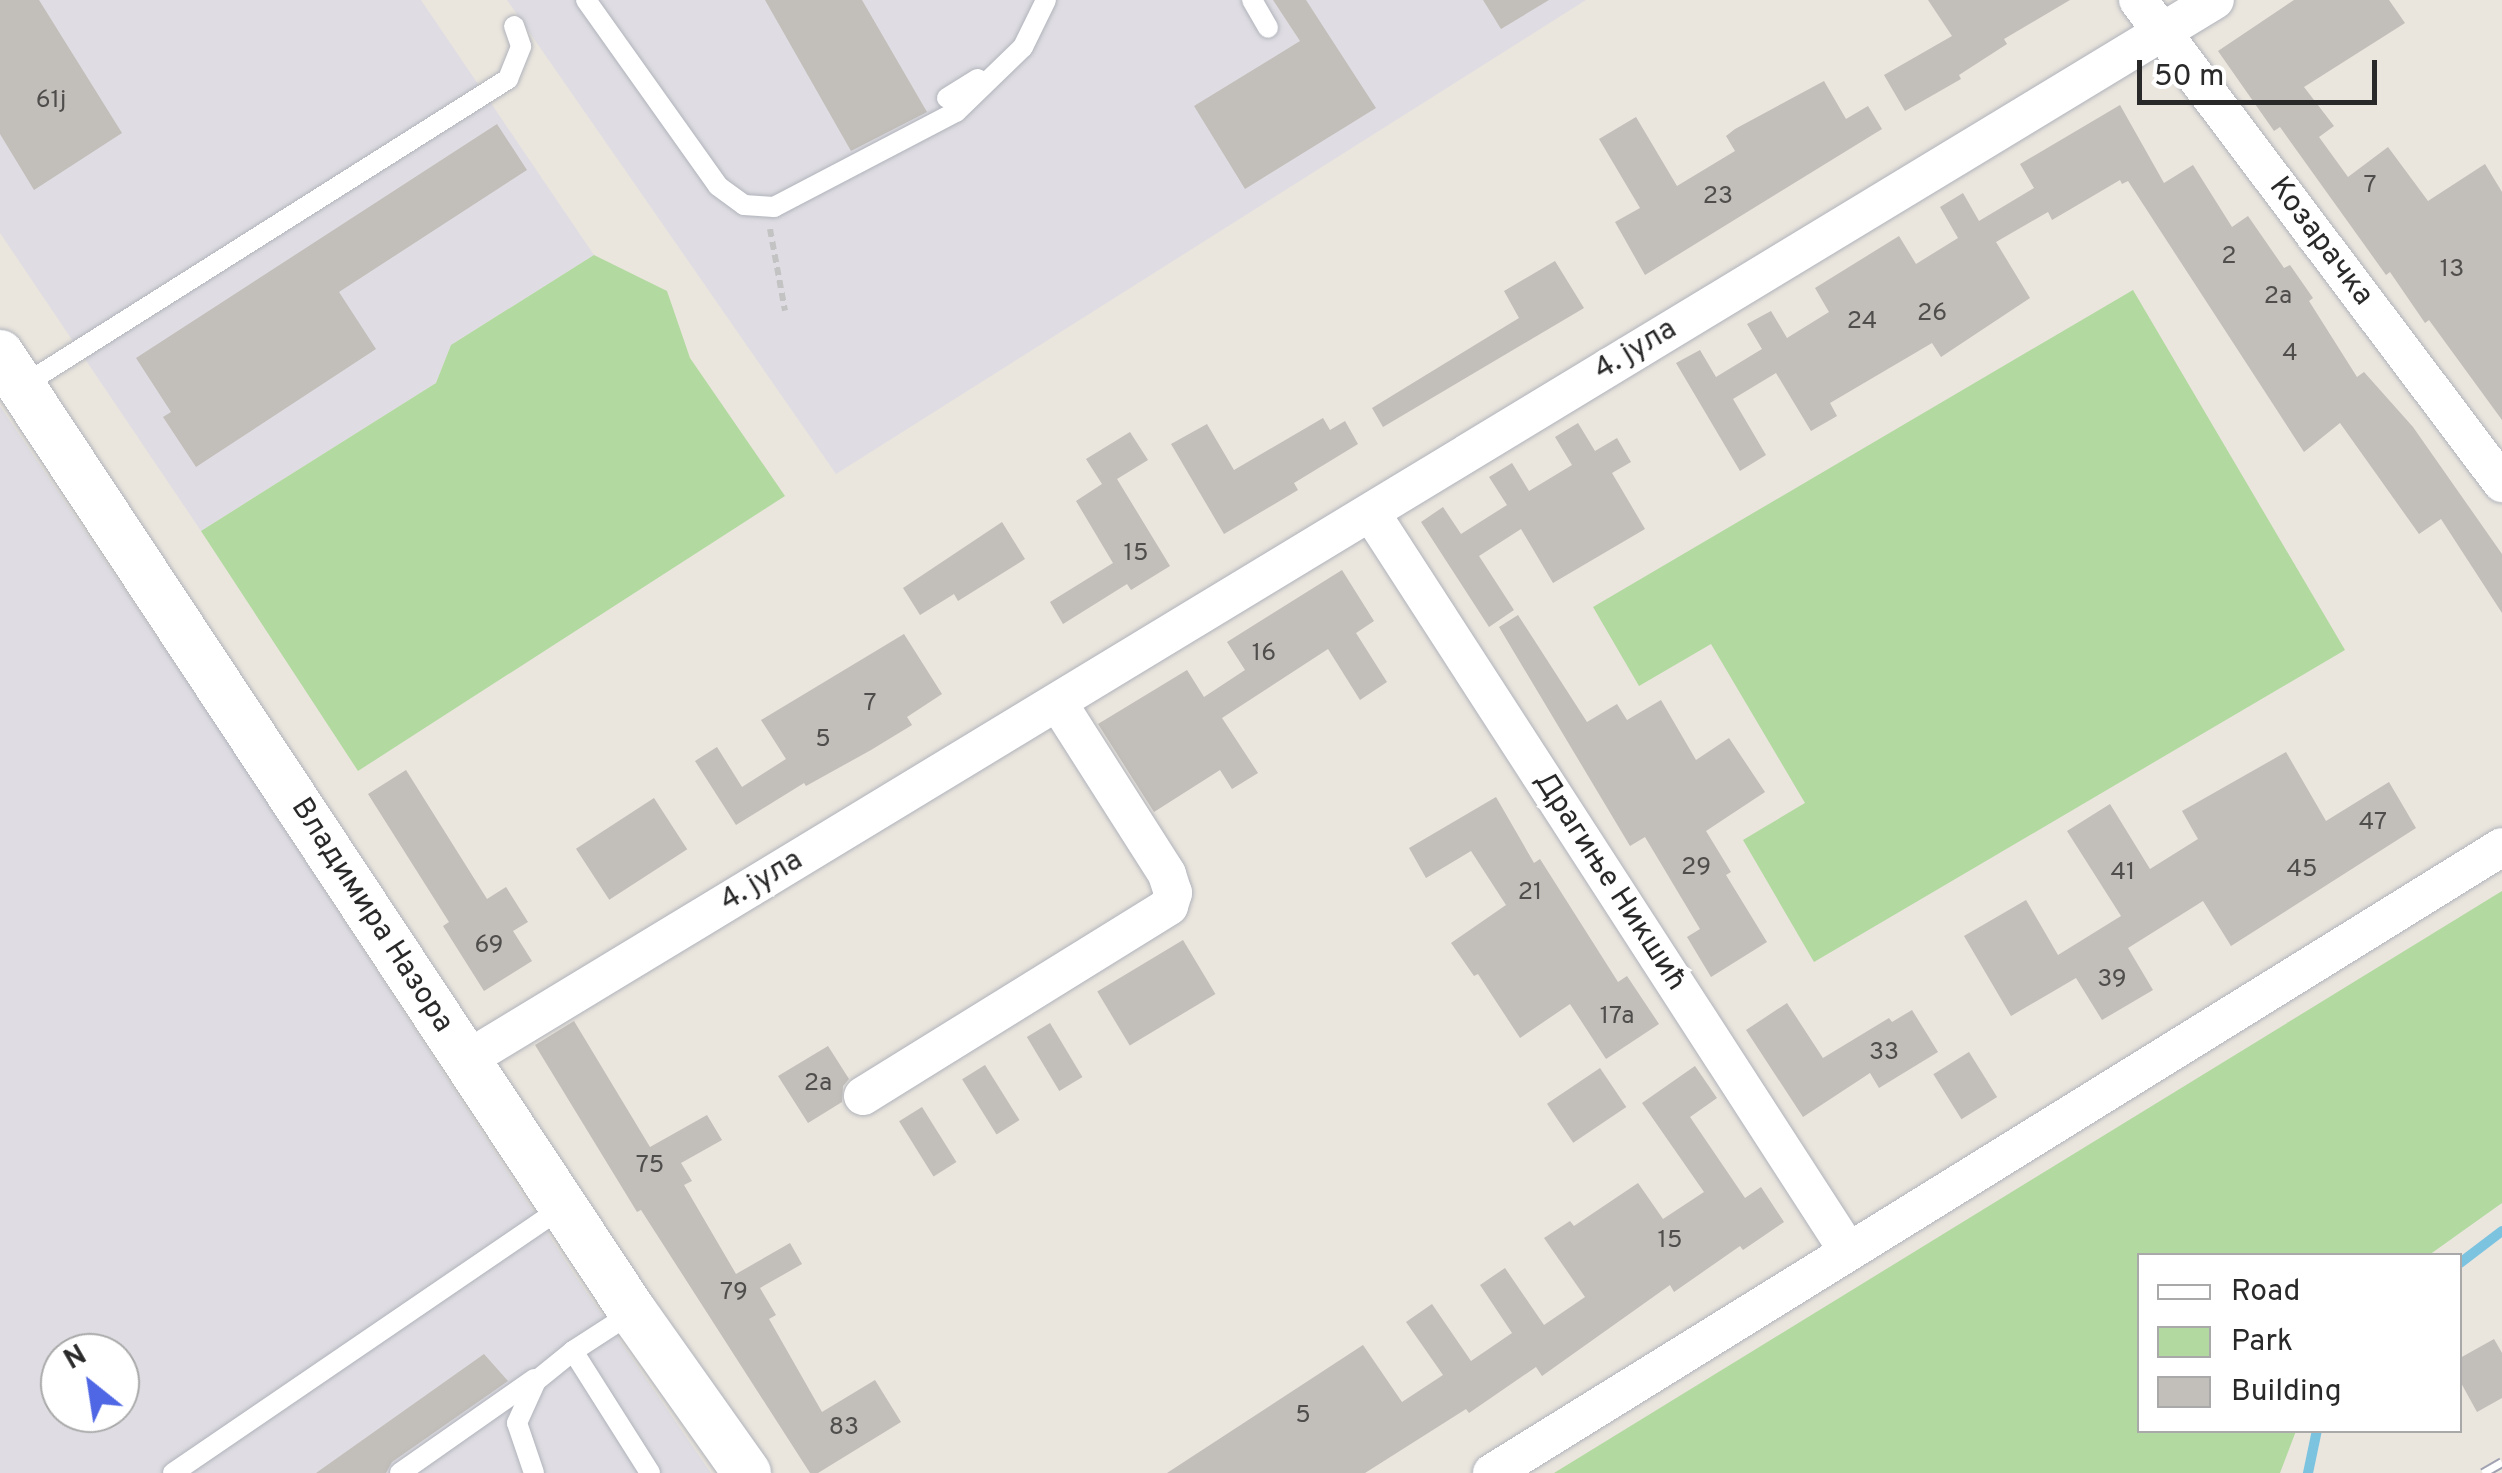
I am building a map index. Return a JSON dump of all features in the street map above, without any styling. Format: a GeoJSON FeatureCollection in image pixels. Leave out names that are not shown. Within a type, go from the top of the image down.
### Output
{"type":"FeatureCollection","features":[{"type":"Feature","properties":{"kind":"street","name":"Козарачка"},"geometry":{"type":"LineString","coordinates":[[2138,0],[2502,483]]}},
{"type":"Feature","properties":{"kind":"street","name":"4. јула"},"geometry":{"type":"LineString","coordinates":[[466,1060],[2214,0]]}},
{"type":"Feature","properties":{"kind":"street","name":"Владимира Назора"},"geometry":{"type":"LineString","coordinates":[[10,370],[633,1312],[747,1473]]}},
{"type":"Feature","properties":{"kind":"street","name":"Драгиње Никшић"},"geometry":{"type":"LineString","coordinates":[[1370,513],[1848,1251]]}},
{"type":"Feature","properties":{"kind":"street"},"geometry":{"type":"LineString","coordinates":[[863,1096],[1169,906],[1173,893],[1167,874],[1058,703]]}},
{"type":"Feature","properties":{"kind":"street"},"geometry":{"type":"LineString","coordinates":[[1492,1473],[2502,847]]}},
{"type":"Feature","properties":{"kind":"lane"},"geometry":{"type":"LineString","coordinates":[[586,0],[718,186],[744,205],[774,207],[956,112],[996,68]]}},
{"type":"Feature","properties":{"kind":"lane"},"geometry":{"type":"LineString","coordinates":[[947,98],[1022,47],[1046,0]]}},
{"type":"Feature","properties":{"kind":"lane"},"geometry":{"type":"LineString","coordinates":[[1252,0],[1268,28]]}},
{"type":"Feature","properties":{"kind":"lane"},"geometry":{"type":"LineString","coordinates":[[10,370],[508,79],[521,46],[514,26]]}},
{"type":"Feature","properties":{"kind":"lane"},"geometry":{"type":"LineString","coordinates":[[173,1473],[563,1207]]}},
{"type":"Feature","properties":{"kind":"lane"},"geometry":{"type":"LineString","coordinates":[[400,1473],[633,1312]]}},
{"type":"Feature","properties":{"kind":"lane"},"geometry":{"type":"LineString","coordinates":[[534,1473],[517,1423],[536,1381],[566,1356]]}},
{"type":"Feature","properties":{"kind":"lane"},"geometry":{"type":"LineString","coordinates":[[566,1356],[650,1473]]}},
{"type":"Feature","properties":{"kind":"path"},"geometry":{"type":"LineString","coordinates":[[774,207],[770,227],[772,262],[785,312]]}},
{"type":"Feature","properties":{"kind":"shaded area"},"geometry":{"type":"Polygon","coordinates":[[[0,0],[421,0],[594,255],[451,345],[436,383],[201,531],[0,233],[0,0]]]}},
{"type":"Feature","properties":{"kind":"shaded area"},"geometry":{"type":"Polygon","coordinates":[[[507,0],[1586,0],[836,474],[507,0]]]}},
{"type":"Feature","properties":{"kind":"shaded area"},"geometry":{"type":"Polygon","coordinates":[[[0,406],[231,747],[576,1277],[711,1473],[0,1473],[0,406]]]}},
{"type":"Feature","properties":{"kind":"green space"},"geometry":{"type":"Polygon","coordinates":[[[594,255],[667,291],[690,358],[785,496],[358,771],[201,531],[436,383],[451,345],[594,255]]]}},
{"type":"Feature","properties":{"kind":"green space"},"geometry":{"type":"Polygon","coordinates":[[[2133,290],[2345,650],[1814,962],[1743,840],[1805,803],[1711,644],[1639,686],[1593,607],[2133,290]]]}},
{"type":"Feature","properties":{"kind":"green space"},"geometry":{"type":"Polygon","coordinates":[[[2502,891],[2502,1203],[2432,1253],[2137,1253],[2137,1433],[2295,1433],[2280,1473],[1554,1473],[2502,891]]]}},
{"type":"Feature","properties":{"kind":"building"},"geometry":{"type":"Polygon","coordinates":[[[0,0],[39,0],[122,133],[34,190],[0,134],[0,0]]]}},
{"type":"Feature","properties":{"kind":"building"},"geometry":{"type":"Polygon","coordinates":[[[765,0],[862,0],[927,112],[851,151],[765,0]]]}},
{"type":"Feature","properties":{"kind":"building"},"geometry":{"type":"Polygon","coordinates":[[[1273,0],[1306,0],[1376,108],[1245,189],[1194,106],[1300,41],[1273,0]]]}},
{"type":"Feature","properties":{"kind":"building"},"geometry":{"type":"Polygon","coordinates":[[[1483,0],[1549,0],[1501,29],[1483,0]]]}},
{"type":"Feature","properties":{"kind":"building"},"geometry":{"type":"Polygon","coordinates":[[[1928,0],[2070,0],[2004,39],[2007,44],[1959,75],[1961,79],[1905,111],[1884,75],[1952,36],[1928,0]]]}},
{"type":"Feature","properties":{"kind":"building"},"geometry":{"type":"Polygon","coordinates":[[[2294,0],[2389,0],[2405,23],[2304,87],[2334,126],[2319,137],[2348,177],[2388,147],[2428,201],[2485,164],[2502,192],[2502,420],[2429,320],[2425,323],[2390,272],[2386,275],[2280,127],[2274,131],[2218,51],[2294,0]]]}},
{"type":"Feature","properties":{"kind":"building"},"geometry":{"type":"Polygon","coordinates":[[[1824,81],[1846,119],[1868,106],[1882,129],[1645,275],[1615,222],[1640,208],[1599,139],[1636,117],[1677,186],[1735,151],[1726,136],[1735,129],[1824,81]]]}},
{"type":"Feature","properties":{"kind":"building"},"geometry":{"type":"Polygon","coordinates":[[[2120,105],[2164,183],[2193,165],[2232,227],[2248,216],[2284,268],[2290,265],[2313,298],[2309,301],[2357,377],[2364,372],[2413,427],[2502,554],[2502,613],[2441,519],[2419,534],[2340,423],[2304,452],[2128,181],[2122,184],[2120,180],[2052,220],[2048,212],[1996,242],[2030,298],[1941,357],[1932,343],[1830,403],[1837,416],[1811,431],[1776,373],[1733,399],[1766,455],[1740,471],[1676,363],[1700,350],[1716,377],[1762,349],[1747,324],[1771,311],[1787,338],[1829,312],[1815,288],[1899,236],[1916,264],[1958,238],[1940,207],[1963,193],[1979,221],[2034,188],[2020,164],[2120,105]]]}},
{"type":"Feature","properties":{"kind":"building"},"geometry":{"type":"Polygon","coordinates":[[[497,124],[527,170],[339,292],[376,349],[196,467],[163,417],[171,412],[136,358],[497,124]]]}},
{"type":"Feature","properties":{"kind":"building"},"geometry":{"type":"Polygon","coordinates":[[[1555,261],[1584,308],[1383,427],[1372,408],[1519,318],[1504,291],[1555,261]]]}},
{"type":"Feature","properties":{"kind":"building"},"geometry":{"type":"Polygon","coordinates":[[[1323,418],[1330,430],[1345,421],[1358,444],[1294,483],[1298,490],[1224,534],[1171,444],[1207,424],[1234,470],[1323,418]]]}},
{"type":"Feature","properties":{"kind":"building"},"geometry":{"type":"Polygon","coordinates":[[[1578,423],[1595,451],[1617,438],[1631,462],[1612,473],[1645,529],[1553,583],[1521,529],[1479,556],[1514,610],[1489,627],[1421,522],[1443,507],[1461,534],[1507,505],[1489,477],[1512,463],[1529,491],[1572,465],[1555,437],[1578,423]]]}},
{"type":"Feature","properties":{"kind":"building"},"geometry":{"type":"Polygon","coordinates":[[[1130,432],[1148,460],[1117,479],[1170,566],[1131,590],[1127,584],[1063,624],[1050,602],[1113,563],[1076,501],[1102,484],[1086,459],[1130,432]]]}},
{"type":"Feature","properties":{"kind":"building"},"geometry":{"type":"Polygon","coordinates":[[[1002,522],[1025,559],[958,601],[954,594],[920,615],[903,588],[1002,522]]]}},
{"type":"Feature","properties":{"kind":"building"},"geometry":{"type":"Polygon","coordinates":[[[1342,570],[1374,621],[1356,633],[1387,682],[1360,700],[1328,649],[1222,718],[1258,773],[1232,789],[1220,770],[1154,812],[1098,724],[1187,670],[1204,697],[1245,670],[1227,642],[1342,570]]]}},
{"type":"Feature","properties":{"kind":"building"},"geometry":{"type":"Polygon","coordinates":[[[1518,615],[1587,722],[1617,704],[1627,720],[1661,700],[1696,760],[1729,738],[1765,792],[1706,831],[1731,872],[1726,875],[1767,942],[1711,977],[1687,937],[1700,929],[1645,837],[1630,846],[1499,627],[1518,615]]]}},
{"type":"Feature","properties":{"kind":"building"},"geometry":{"type":"Polygon","coordinates":[[[904,634],[942,694],[907,717],[912,725],[736,825],[695,761],[717,747],[742,787],[786,759],[761,720],[904,634]]]}},
{"type":"Feature","properties":{"kind":"building"},"geometry":{"type":"Polygon","coordinates":[[[2286,752],[2326,821],[2389,782],[2416,828],[2231,946],[2203,901],[2128,948],[2153,990],[2102,1020],[2076,978],[2011,1016],[1964,936],[2026,900],[2058,955],[2121,916],[2067,831],[2110,804],[2150,869],[2198,839],[2182,811],[2286,752]]]}},
{"type":"Feature","properties":{"kind":"building"},"geometry":{"type":"Polygon","coordinates":[[[406,770],[487,899],[506,887],[528,922],[513,931],[532,961],[484,991],[443,926],[449,922],[368,794],[406,770]]]}},
{"type":"Feature","properties":{"kind":"building"},"geometry":{"type":"Polygon","coordinates":[[[1496,797],[1534,863],[1540,859],[1618,982],[1627,976],[1659,1024],[1606,1059],[1570,1004],[1520,1038],[1478,974],[1474,976],[1451,943],[1506,905],[1471,851],[1426,878],[1409,848],[1496,797]]]}},
{"type":"Feature","properties":{"kind":"building"},"geometry":{"type":"Polygon","coordinates":[[[654,798],[687,849],[609,900],[576,849],[654,798]]]}},
{"type":"Feature","properties":{"kind":"building"},"geometry":{"type":"Polygon","coordinates":[[[1183,940],[1215,994],[1130,1046],[1097,992],[1183,940]]]}},
{"type":"Feature","properties":{"kind":"building"},"geometry":{"type":"Polygon","coordinates":[[[1787,1003],[1823,1058],[1889,1018],[1892,1022],[1912,1010],[1938,1052],[1879,1088],[1870,1073],[1803,1117],[1746,1030],[1787,1003]]]}},
{"type":"Feature","properties":{"kind":"building"},"geometry":{"type":"Polygon","coordinates":[[[574,1021],[650,1147],[707,1115],[722,1140],[681,1163],[692,1181],[684,1185],[736,1274],[790,1243],[802,1264],[760,1288],[776,1315],[769,1319],[822,1412],[875,1380],[901,1422],[818,1473],[810,1473],[641,1210],[637,1212],[535,1045],[574,1021]]]}},
{"type":"Feature","properties":{"kind":"building"},"geometry":{"type":"Polygon","coordinates":[[[1050,1023],[1082,1077],[1059,1091],[1027,1037],[1050,1023]]]}},
{"type":"Feature","properties":{"kind":"building"},"geometry":{"type":"Polygon","coordinates":[[[828,1046],[849,1079],[843,1086],[842,1102],[808,1123],[778,1076],[828,1046]]]}},
{"type":"Feature","properties":{"kind":"building"},"geometry":{"type":"Polygon","coordinates":[[[1969,1052],[1997,1097],[1961,1119],[1933,1074],[1969,1052]]]}},
{"type":"Feature","properties":{"kind":"building"},"geometry":{"type":"Polygon","coordinates":[[[985,1065],[1019,1120],[997,1134],[962,1079],[985,1065]]]}},
{"type":"Feature","properties":{"kind":"building"},"geometry":{"type":"Polygon","coordinates":[[[1695,1066],[1717,1098],[1690,1117],[1745,1198],[1761,1187],[1784,1222],[1743,1250],[1740,1246],[1674,1292],[1670,1285],[1542,1376],[1536,1367],[1469,1413],[1466,1409],[1365,1473],[1167,1473],[1363,1345],[1402,1402],[1443,1375],[1406,1322],[1432,1304],[1471,1361],[1512,1333],[1480,1285],[1505,1268],[1544,1325],[1585,1297],[1544,1238],[1570,1221],[1574,1226],[1638,1183],[1663,1219],[1704,1192],[1642,1103],[1695,1066]]]}},
{"type":"Feature","properties":{"kind":"building"},"geometry":{"type":"Polygon","coordinates":[[[1600,1068],[1626,1107],[1573,1143],[1547,1104],[1600,1068]]]}},
{"type":"Feature","properties":{"kind":"building"},"geometry":{"type":"Polygon","coordinates":[[[922,1107],[956,1162],[934,1176],[899,1121],[922,1107]]]}},
{"type":"Feature","properties":{"kind":"building"},"geometry":{"type":"Polygon","coordinates":[[[2494,1339],[2502,1353],[2502,1398],[2477,1412],[2462,1385],[2462,1357],[2494,1339]]]}},
{"type":"Feature","properties":{"kind":"building"},"geometry":{"type":"Polygon","coordinates":[[[484,1354],[508,1381],[392,1462],[386,1473],[316,1473],[484,1354]]]}},
{"type":"Feature","properties":{"kind":"waterway"},"geometry":{"type":"LineString","coordinates":[[2462,1261],[2502,1231]]}},
{"type":"Feature","properties":{"kind":"waterway"},"geometry":{"type":"LineString","coordinates":[[2308,1473],[2316,1433]]}},
{"type":"Feature","properties":{"kind":"railway"},"geometry":{"type":"LineString","coordinates":[[2483,1473],[2502,1462]]}}]}
